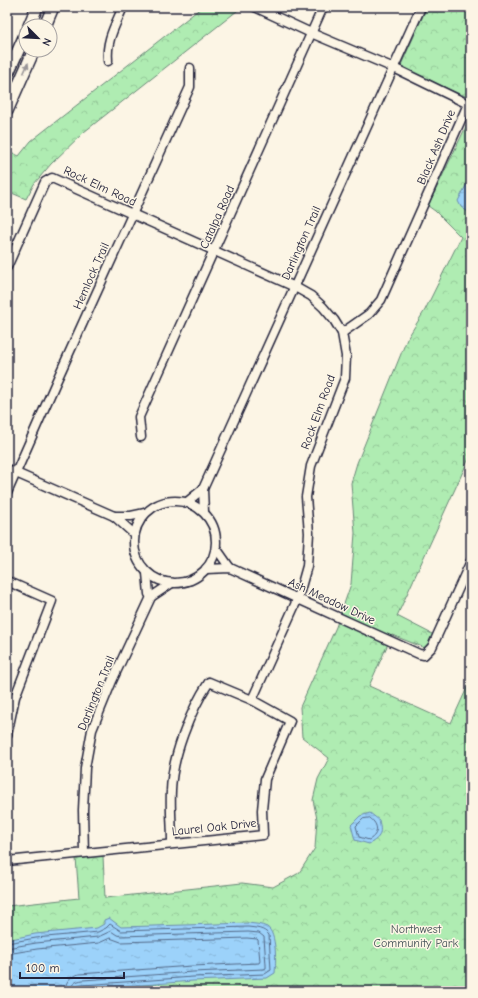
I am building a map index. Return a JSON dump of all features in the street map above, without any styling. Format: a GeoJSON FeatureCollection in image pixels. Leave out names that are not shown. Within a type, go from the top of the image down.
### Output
{"type":"FeatureCollection","features":[{"type":"Feature","properties":{"kind":"main road"},"geometry":{"type":"LineString","coordinates":[[32,18],[37,7]]}},
{"type":"Feature","properties":{"kind":"main road"},"geometry":{"type":"LineString","coordinates":[[48,18],[53,7]]}},
{"type":"Feature","properties":{"kind":"main road"},"geometry":{"type":"LineString","coordinates":[[7,75],[18,50]]}},
{"type":"Feature","properties":{"kind":"main road"},"geometry":{"type":"LineString","coordinates":[[7,111],[30,58]]}},
{"type":"Feature","properties":{"kind":"street"},"geometry":{"type":"LineString","coordinates":[[108,61],[107,49],[110,37],[123,7]]}},
{"type":"Feature","properties":{"kind":"street","name":"Black Ash Drive"},"geometry":{"type":"LineString","coordinates":[[255,7],[311,33],[394,68],[468,104],[381,300],[369,314],[342,333]]}},
{"type":"Feature","properties":{"kind":"street","name":"Catalpa Road"},"geometry":{"type":"LineString","coordinates":[[141,437],[139,417],[323,7]]}},
{"type":"Feature","properties":{"kind":"street","name":"Darlington Trail"},"geometry":{"type":"LineString","coordinates":[[187,502],[203,489],[422,7]]}},
{"type":"Feature","properties":{"kind":"street","name":"Hemlock Trail"},"geometry":{"type":"LineString","coordinates":[[7,493],[190,88],[190,68]]}},
{"type":"Feature","properties":{"kind":"street","name":"Rock Elm Road"},"geometry":{"type":"LineString","coordinates":[[7,267],[45,182],[52,178],[215,250],[311,296],[324,307],[342,333],[346,356],[345,378],[311,466],[306,497],[308,533],[307,566],[298,598],[252,700]]}},
{"type":"Feature","properties":{"kind":"street"},"geometry":{"type":"LineString","coordinates":[[7,468],[114,516],[134,534]]}},
{"type":"Feature","properties":{"kind":"street","name":"Darlington Trail"},"geometry":{"type":"LineString","coordinates":[[203,489],[204,512]]}},
{"type":"Feature","properties":{"kind":"street"},"geometry":{"type":"LineString","coordinates":[[176,500],[187,502],[204,512],[210,520],[216,538],[216,548],[212,560],[206,569],[196,577],[184,582],[172,583],[163,582],[147,573],[140,565],[134,545],[134,534],[137,525],[145,513],[154,506],[164,502],[176,500]]}},
{"type":"Feature","properties":{"kind":"street"},"geometry":{"type":"LineString","coordinates":[[114,516],[131,516],[145,513]]}},
{"type":"Feature","properties":{"kind":"street"},"geometry":{"type":"LineString","coordinates":[[216,548],[230,568]]}},
{"type":"Feature","properties":{"kind":"street","name":"Ash Meadow Drive"},"geometry":{"type":"LineString","coordinates":[[206,569],[230,568],[424,655],[432,647],[471,561]]}},
{"type":"Feature","properties":{"kind":"street"},"geometry":{"type":"LineString","coordinates":[[147,573],[149,594],[151,597],[172,583]]}},
{"type":"Feature","properties":{"kind":"street"},"geometry":{"type":"LineString","coordinates":[[7,581],[52,601],[15,697],[7,735]]}},
{"type":"Feature","properties":{"kind":"street","name":"Darlington Trail"},"geometry":{"type":"LineString","coordinates":[[84,853],[83,810],[85,768],[92,730],[112,681],[151,597]]}},
{"type":"Feature","properties":{"kind":"street"},"geometry":{"type":"LineString","coordinates":[[172,843],[170,790],[177,753],[192,714],[206,686],[209,682],[252,700]]}},
{"type":"Feature","properties":{"kind":"street","name":"Laurel Oak Drive"},"geometry":{"type":"LineString","coordinates":[[7,861],[172,843],[263,835],[262,810],[266,779],[290,721],[252,700]]}},
{"type":"Feature","properties":{"kind":"green space"},"geometry":{"type":"Polygon","coordinates":[[[202,7],[242,7],[84,132],[51,164],[34,184],[26,199],[7,191],[7,150],[19,156],[31,141],[202,7]]]}},
{"type":"Feature","properties":{"kind":"green space"},"geometry":{"type":"Polygon","coordinates":[[[427,7],[471,7],[471,97],[459,94],[404,68],[401,65],[427,7]]]}},
{"type":"Feature","properties":{"kind":"green space","name":"Northwest Community Park"},"geometry":{"type":"Polygon","coordinates":[[[471,116],[471,454],[397,616],[434,635],[425,648],[392,635],[369,686],[451,723],[471,679],[471,991],[7,991],[7,906],[79,898],[76,858],[103,856],[105,898],[242,883],[273,887],[299,873],[315,848],[317,819],[313,800],[318,779],[329,758],[302,737],[300,707],[336,627],[351,584],[355,533],[351,483],[357,463],[407,339],[425,310],[461,237],[428,206],[471,116]]]}},
{"type":"Feature","properties":{"kind":"water"},"geometry":{"type":"Polygon","coordinates":[[[471,176],[471,214],[461,207],[458,201],[471,176]]]}},
{"type":"Feature","properties":{"kind":"water"},"geometry":{"type":"Polygon","coordinates":[[[370,813],[379,820],[380,835],[369,844],[355,840],[351,825],[360,816],[370,813]]]}},
{"type":"Feature","properties":{"kind":"water"},"geometry":{"type":"Polygon","coordinates":[[[109,918],[121,927],[248,923],[262,925],[267,927],[273,935],[276,962],[275,973],[267,978],[193,981],[66,991],[7,991],[7,940],[35,934],[97,928],[104,924],[104,920],[109,918]]]}}]}
